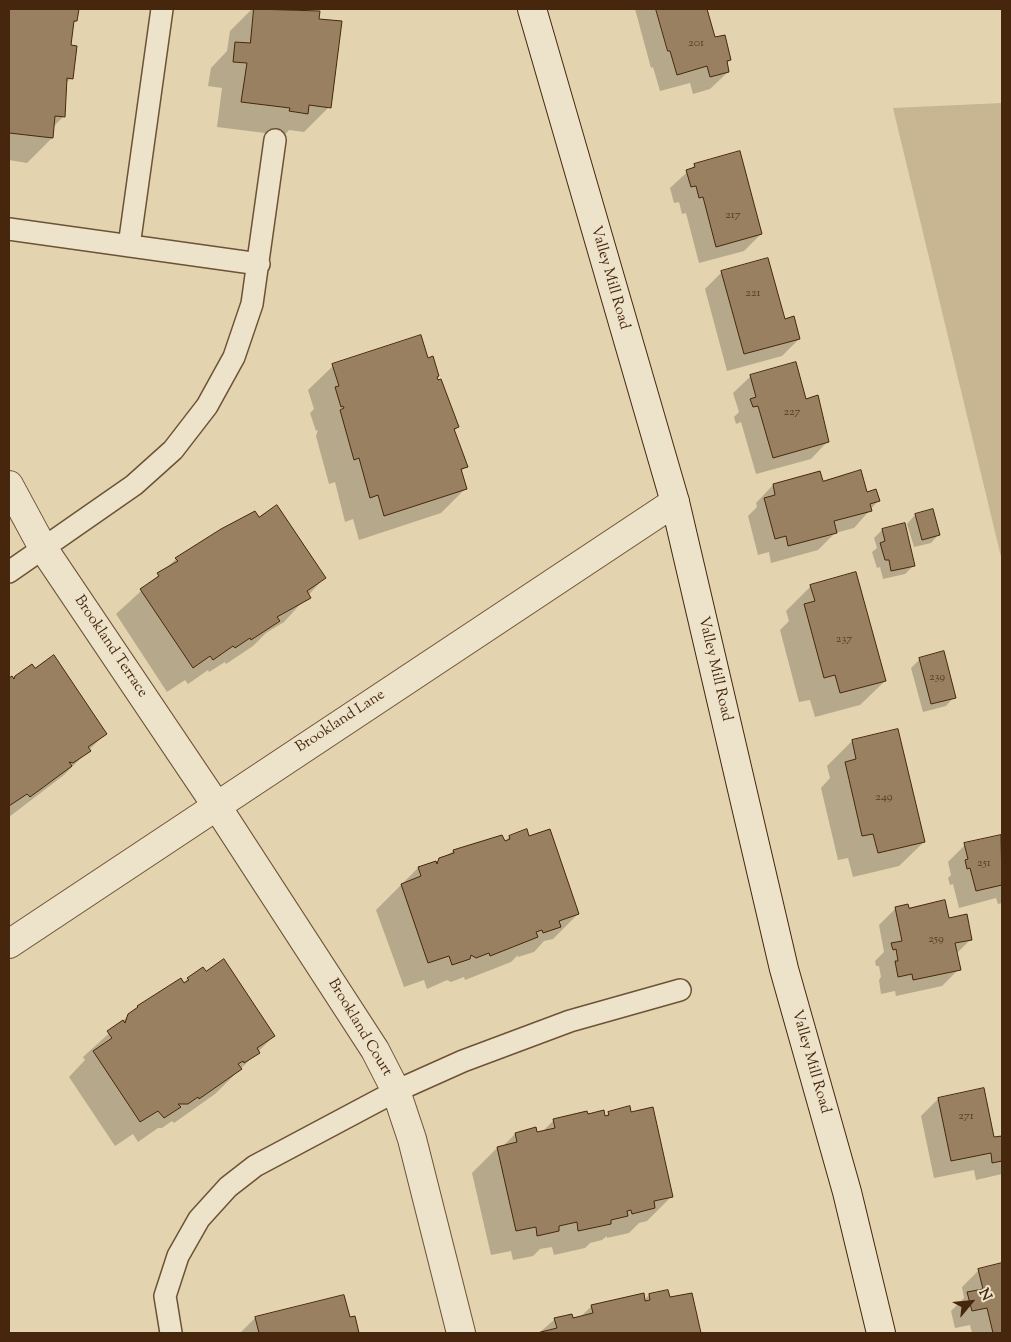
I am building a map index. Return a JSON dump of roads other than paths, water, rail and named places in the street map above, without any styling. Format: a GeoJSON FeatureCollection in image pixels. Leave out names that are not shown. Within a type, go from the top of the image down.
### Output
{"type":"FeatureCollection","features":[{"type":"Feature","properties":{"kind":"street","name":"Valley Mill Road"},"geometry":{"type":"LineString","coordinates":[[532,9],[675,502],[784,969],[847,1192],[881,1333]]}},
{"type":"Feature","properties":{"kind":"street","name":"Brookland Terrace"},"geometry":{"type":"LineString","coordinates":[[9,485],[43,548],[216,805]]}},
{"type":"Feature","properties":{"kind":"street","name":"Brookland Lane"},"geometry":{"type":"LineString","coordinates":[[9,944],[675,502]]}},
{"type":"Feature","properties":{"kind":"street","name":"Brookland Court"},"geometry":{"type":"LineString","coordinates":[[216,805],[375,1050],[396,1091],[412,1139],[461,1333]]}},
{"type":"Feature","properties":{"kind":"lane"},"geometry":{"type":"LineString","coordinates":[[130,246],[162,9]]}},
{"type":"Feature","properties":{"kind":"lane"},"geometry":{"type":"LineString","coordinates":[[9,572],[134,485],[173,450],[207,406],[234,357],[252,304],[275,140]]}},
{"type":"Feature","properties":{"kind":"lane"},"geometry":{"type":"LineString","coordinates":[[9,229],[259,264]]}},
{"type":"Feature","properties":{"kind":"lane"},"geometry":{"type":"LineString","coordinates":[[171,1333],[164,1296],[178,1256],[199,1219],[228,1187],[255,1166],[396,1091],[462,1061],[570,1021],[680,990]]}}]}
